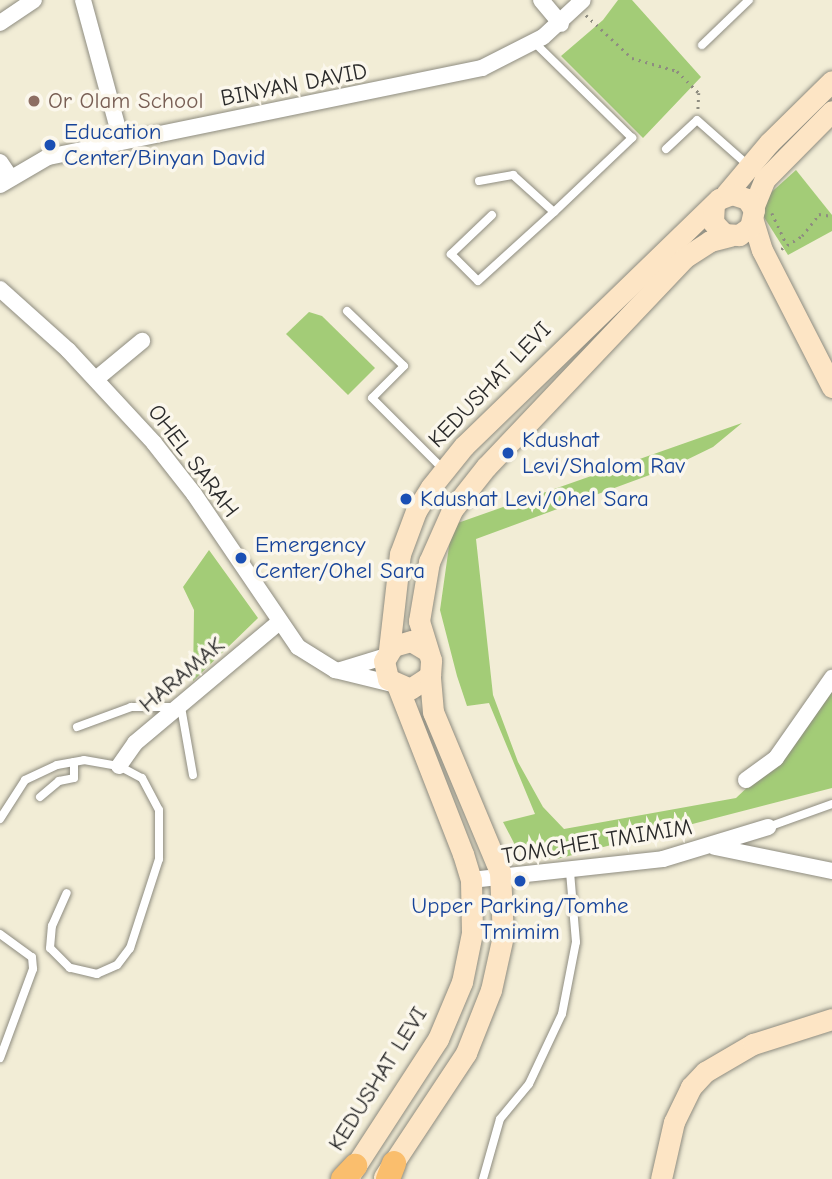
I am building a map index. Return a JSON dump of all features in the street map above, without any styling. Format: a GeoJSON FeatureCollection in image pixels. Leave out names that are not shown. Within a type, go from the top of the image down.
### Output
{"type":"FeatureCollection","features":[{"type":"Feature","properties":{"kind":"street"},"geometry":{"type":"LineString","coordinates":[[0,23],[34,0]]}},
{"type":"Feature","properties":{"kind":"street"},"geometry":{"type":"LineString","coordinates":[[83,0],[121,140]]}},
{"type":"Feature","properties":{"kind":"street"},"geometry":{"type":"LineString","coordinates":[[541,0],[561,24]]}},
{"type":"Feature","properties":{"kind":"street","name":"BINYAN DAVID"},"geometry":{"type":"LineString","coordinates":[[5,181],[48,157],[121,140],[428,83],[482,68],[536,43],[561,24],[580,3]]}},
{"type":"Feature","properties":{"kind":"street","name":"KEDUSHAT LEVI"},"geometry":{"type":"LineString","coordinates":[[387,653],[394,581],[406,532],[444,470],[647,264],[720,200],[832,80]]}},
{"type":"Feature","properties":{"kind":"street"},"geometry":{"type":"LineString","coordinates":[[832,111],[765,179],[759,213],[769,265],[832,387]]}},
{"type":"Feature","properties":{"kind":"street"},"geometry":{"type":"LineString","coordinates":[[0,162],[5,181]]}},
{"type":"Feature","properties":{"kind":"street"},"geometry":{"type":"LineString","coordinates":[[759,213],[742,195],[720,200],[714,225],[733,236],[769,265]]}},
{"type":"Feature","properties":{"kind":"street"},"geometry":{"type":"LineString","coordinates":[[388,1174],[448,1085],[480,1022],[503,936],[500,880],[433,712],[429,676],[432,665],[419,621],[435,542],[452,510],[486,467],[684,258],[710,241],[733,236],[759,213]]}},
{"type":"Feature","properties":{"kind":"street","name":"OHEL SARAH"},"geometry":{"type":"LineString","coordinates":[[0,289],[96,379],[194,494],[278,623],[310,658],[335,670],[395,685]]}},
{"type":"Feature","properties":{"kind":"street"},"geometry":{"type":"LineString","coordinates":[[96,379],[142,341]]}},
{"type":"Feature","properties":{"kind":"street","name":"HARAMAK"},"geometry":{"type":"LineString","coordinates":[[119,766],[135,743],[278,623]]}},
{"type":"Feature","properties":{"kind":"street"},"geometry":{"type":"LineString","coordinates":[[335,670],[358,668],[411,641],[426,650]]}},
{"type":"Feature","properties":{"kind":"street"},"geometry":{"type":"LineString","coordinates":[[387,653],[385,674],[395,685],[416,688],[429,676]]}},
{"type":"Feature","properties":{"kind":"street"},"geometry":{"type":"LineString","coordinates":[[746,780],[776,758],[832,678]]}},
{"type":"Feature","properties":{"kind":"street","name":"KEDUSHAT LEVI"},"geometry":{"type":"LineString","coordinates":[[348,1175],[422,1069],[452,1011],[472,933],[471,880],[395,685]]}},
{"type":"Feature","properties":{"kind":"street","name":"TOMCHEI TMIMIM"},"geometry":{"type":"LineString","coordinates":[[471,880],[500,880],[570,872],[713,846],[768,827]]}},
{"type":"Feature","properties":{"kind":"street"},"geometry":{"type":"LineString","coordinates":[[713,846],[832,871]]}},
{"type":"Feature","properties":{"kind":"street"},"geometry":{"type":"LineString","coordinates":[[661,1179],[678,1113],[705,1072],[743,1048],[832,1019]]}},
{"type":"Feature","properties":{"kind":"lane"},"geometry":{"type":"LineString","coordinates":[[702,45],[748,0]]}},
{"type":"Feature","properties":{"kind":"lane"},"geometry":{"type":"LineString","coordinates":[[492,215],[451,254],[478,281],[632,138],[536,43]]}},
{"type":"Feature","properties":{"kind":"lane"},"geometry":{"type":"LineString","coordinates":[[666,149],[697,120],[750,167]]}},
{"type":"Feature","properties":{"kind":"lane"},"geometry":{"type":"LineString","coordinates":[[479,181],[513,175],[554,212]]}},
{"type":"Feature","properties":{"kind":"lane"},"geometry":{"type":"LineString","coordinates":[[347,312],[404,366],[372,398],[444,470]]}},
{"type":"Feature","properties":{"kind":"lane"},"geometry":{"type":"LineString","coordinates":[[77,727],[131,707],[181,707],[193,775]]}},
{"type":"Feature","properties":{"kind":"lane"},"geometry":{"type":"LineString","coordinates":[[40,797],[59,781],[74,778],[74,761]]}},
{"type":"Feature","properties":{"kind":"lane"},"geometry":{"type":"LineString","coordinates":[[0,819],[25,780],[74,761],[119,766],[142,778],[152,790],[160,824],[159,859],[150,896],[130,948],[117,965],[97,974],[70,968],[50,948],[52,926],[67,893]]}},
{"type":"Feature","properties":{"kind":"lane"},"geometry":{"type":"LineString","coordinates":[[768,827],[832,804]]}},
{"type":"Feature","properties":{"kind":"lane"},"geometry":{"type":"LineString","coordinates":[[483,1179],[500,1119],[529,1084],[562,1014],[576,942],[570,872]]}},
{"type":"Feature","properties":{"kind":"lane"},"geometry":{"type":"LineString","coordinates":[[0,934],[32,957],[33,969],[0,1058]]}},
{"type":"Feature","properties":{"kind":"path"},"geometry":{"type":"LineString","coordinates":[[580,3],[632,58],[677,71],[699,93],[697,120]]}},
{"type":"Feature","properties":{"kind":"path"},"geometry":{"type":"LineString","coordinates":[[759,213],[787,246]]}},
{"type":"Feature","properties":{"kind":"path"},"geometry":{"type":"LineString","coordinates":[[769,265],[819,214],[832,216]]}},
{"type":"Feature","properties":{"kind":"green space"},"geometry":{"type":"Polygon","coordinates":[[[618,0],[632,0],[701,77],[643,138],[561,56],[603,20],[618,0]]]}},
{"type":"Feature","properties":{"kind":"green space"},"geometry":{"type":"Polygon","coordinates":[[[796,170],[832,215],[832,231],[788,255],[762,214],[765,198],[796,170]]]}},
{"type":"Feature","properties":{"kind":"green space"},"geometry":{"type":"Polygon","coordinates":[[[309,312],[322,316],[375,368],[348,395],[286,334],[309,312]]]}},
{"type":"Feature","properties":{"kind":"green space"},"geometry":{"type":"Polygon","coordinates":[[[742,423],[713,447],[674,466],[476,539],[493,695],[518,762],[543,807],[564,829],[736,798],[796,742],[832,679],[832,788],[557,859],[535,858],[516,847],[503,822],[535,814],[489,703],[467,706],[440,610],[452,525],[742,423]]]}},
{"type":"Feature","properties":{"kind":"green space"},"geometry":{"type":"Polygon","coordinates":[[[209,550],[258,618],[193,681],[194,610],[183,587],[209,550]]]}},
{"type":"Feature","properties":{"kind":"place","name":"Or Olam School"},"geometry":{"type":"Point","coordinates":[34,101]}},
{"type":"Feature","properties":{"kind":"place","name":"Education Center/Binyan David"},"geometry":{"type":"Point","coordinates":[50,145]}},
{"type":"Feature","properties":{"kind":"place","name":"Kdushat Levi/Shalom Rav"},"geometry":{"type":"Point","coordinates":[508,453]}},
{"type":"Feature","properties":{"kind":"place","name":"Kdushat Levi/Ohel Sara"},"geometry":{"type":"Point","coordinates":[406,499]}},
{"type":"Feature","properties":{"kind":"place","name":"Emergency Center/Ohel Sara"},"geometry":{"type":"Point","coordinates":[241,558]}},
{"type":"Feature","properties":{"kind":"place","name":"Upper Parking/Tomhe Tmimim"},"geometry":{"type":"Point","coordinates":[520,881]}}]}
